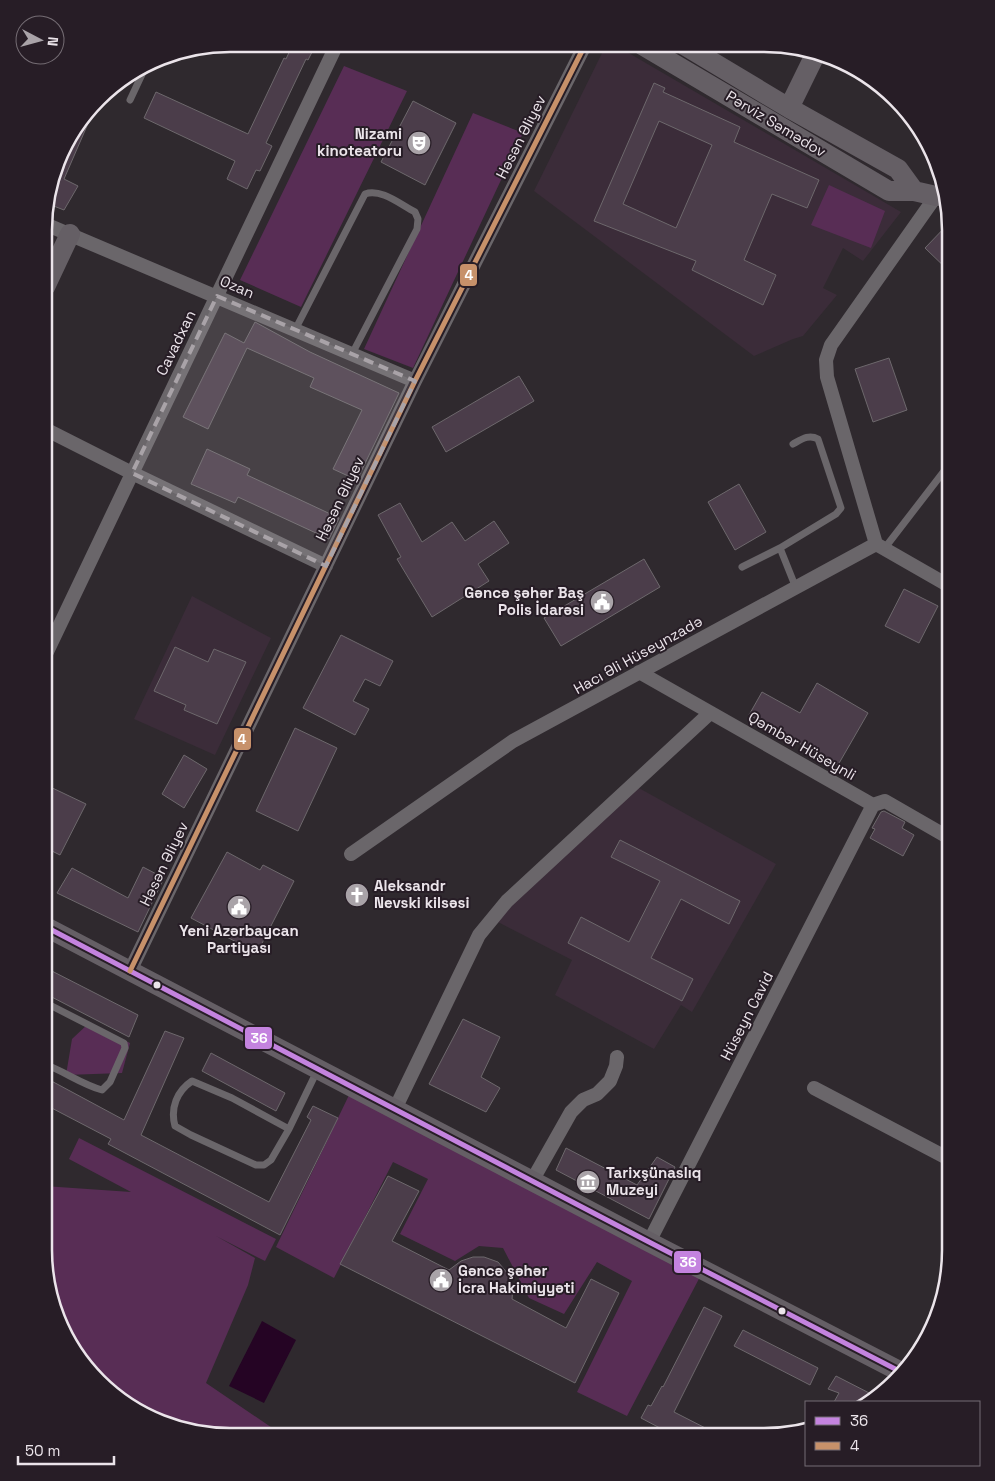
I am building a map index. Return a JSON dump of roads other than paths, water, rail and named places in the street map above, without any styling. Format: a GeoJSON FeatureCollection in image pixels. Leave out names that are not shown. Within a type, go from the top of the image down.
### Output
{"type":"FeatureCollection","features":[{"type":"Feature","properties":{"kind":"main road","name":"Pərviz Səmədov"},"geometry":{"type":"LineString","coordinates":[[654,52],[889,191],[914,190],[939,196]]}},
{"type":"Feature","properties":{"kind":"main road","name":"Pərviz Səmədov"},"geometry":{"type":"LineString","coordinates":[[696,52],[789,108],[898,169],[914,190]]}},
{"type":"Feature","properties":{"kind":"main road"},"geometry":{"type":"LineString","coordinates":[[789,108],[812,59]]}},
{"type":"Feature","properties":{"kind":"main road"},"geometry":{"type":"LineString","coordinates":[[52,272],[70,234]]}},
{"type":"Feature","properties":{"kind":"main road"},"geometry":{"type":"LineString","coordinates":[[52,930],[897,1369]]}},
{"type":"Feature","properties":{"kind":"street","name":"Həsən Əliyev"},"geometry":{"type":"LineString","coordinates":[[130,971],[415,381],[581,52]]}},
{"type":"Feature","properties":{"kind":"street","name":"Cavadxan"},"geometry":{"type":"LineString","coordinates":[[52,641],[334,53]]}},
{"type":"Feature","properties":{"kind":"street"},"geometry":{"type":"LineString","coordinates":[[939,197],[831,345],[826,360],[827,377],[880,547],[942,582]]}},
{"type":"Feature","properties":{"kind":"street","name":"Ozan"},"geometry":{"type":"LineString","coordinates":[[52,227],[415,381]]}},
{"type":"Feature","properties":{"kind":"street"},"geometry":{"type":"LineString","coordinates":[[52,433],[326,566]]}},
{"type":"Feature","properties":{"kind":"street","name":"Hacı Əli Hüseynzadə"},"geometry":{"type":"LineString","coordinates":[[350,854],[512,741],[796,588],[880,547]]}},
{"type":"Feature","properties":{"kind":"street","name":"Qəmbər Hüseynli"},"geometry":{"type":"LineString","coordinates":[[638,672],[873,805],[885,801],[942,835]]}},
{"type":"Feature","properties":{"kind":"street"},"geometry":{"type":"LineString","coordinates":[[395,1110],[479,935],[507,901],[710,712]]}},
{"type":"Feature","properties":{"kind":"street","name":"Hüseyn Cavid"},"geometry":{"type":"LineString","coordinates":[[649,1242],[873,805]]}},
{"type":"Feature","properties":{"kind":"street"},"geometry":{"type":"LineString","coordinates":[[532,1181],[571,1112],[583,1100],[597,1094],[610,1081],[616,1066],[617,1057]]}},
{"type":"Feature","properties":{"kind":"street"},"geometry":{"type":"LineString","coordinates":[[814,1088],[942,1155]]}},
{"type":"Feature","properties":{"kind":"lane"},"geometry":{"type":"LineString","coordinates":[[130,100],[141,76]]}},
{"type":"Feature","properties":{"kind":"lane"},"geometry":{"type":"LineString","coordinates":[[295,330],[365,194],[371,192],[382,194],[415,212],[418,219],[417,229],[352,354]]}},
{"type":"Feature","properties":{"kind":"lane"},"geometry":{"type":"LineString","coordinates":[[742,567],[780,548],[836,514],[841,508],[818,439],[814,437],[804,438],[793,444]]}},
{"type":"Feature","properties":{"kind":"lane"},"geometry":{"type":"LineString","coordinates":[[880,547],[942,473]]}},
{"type":"Feature","properties":{"kind":"lane"},"geometry":{"type":"LineString","coordinates":[[780,548],[796,588]]}},
{"type":"Feature","properties":{"kind":"lane"},"geometry":{"type":"LineString","coordinates":[[52,1006],[124,1043],[125,1048],[110,1082],[102,1090],[90,1087],[52,1066]]}},
{"type":"Feature","properties":{"kind":"lane"},"geometry":{"type":"LineString","coordinates":[[289,1129],[232,1098],[192,1081],[182,1087],[172,1115],[175,1126],[191,1136],[256,1165],[264,1165],[271,1160],[289,1129],[318,1069]]}},
{"type":"Feature","properties":{"kind":"place","name":"Nizami kinoteatoru"},"geometry":{"type":"Point","coordinates":[419,143]}},
{"type":"Feature","properties":{"kind":"place","name":"Gəncə şəhər Baş Polis İdarəsi"},"geometry":{"type":"Point","coordinates":[602,602]}},
{"type":"Feature","properties":{"kind":"place","name":"Aleksandr Nevski kilsəsi"},"geometry":{"type":"Point","coordinates":[357,895]}},
{"type":"Feature","properties":{"kind":"place","name":"Yeni Azərbaycan Partiyası"},"geometry":{"type":"Point","coordinates":[239,907]}},
{"type":"Feature","properties":{"kind":"place","name":"Tarixşünaslıq Muzeyi"},"geometry":{"type":"Point","coordinates":[588,1182]}},
{"type":"Feature","properties":{"kind":"place","name":"Gəncə şəhər İcra Hakimiyyəti"},"geometry":{"type":"Point","coordinates":[441,1280]}}]}
